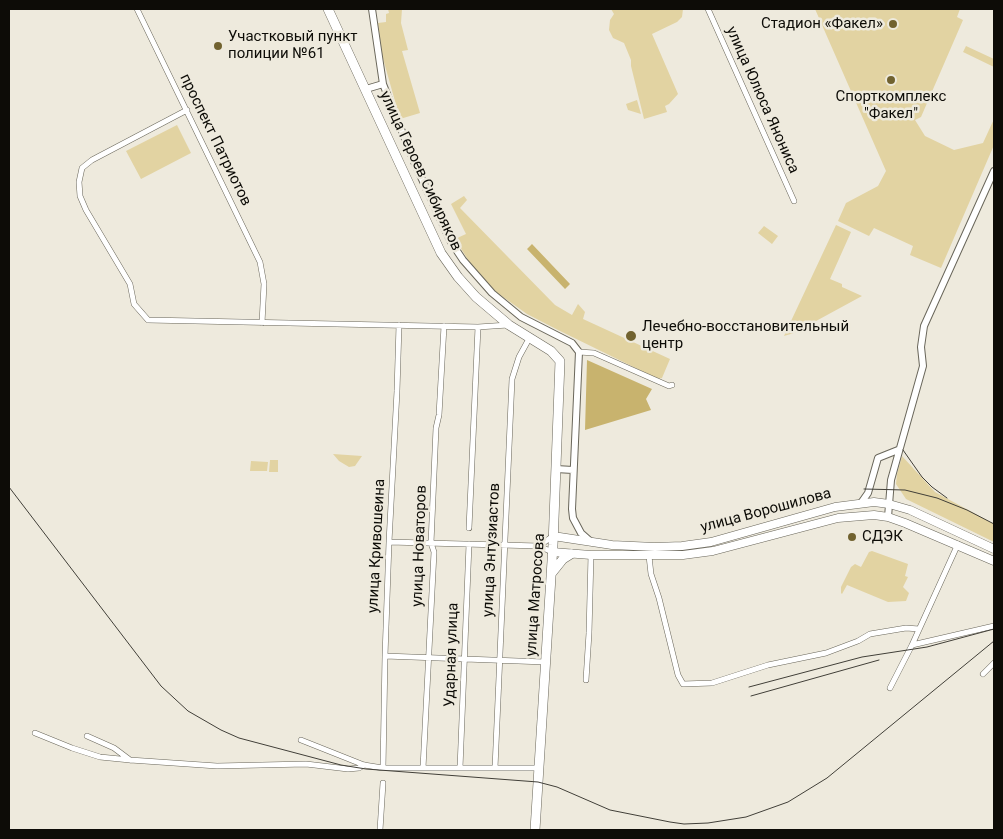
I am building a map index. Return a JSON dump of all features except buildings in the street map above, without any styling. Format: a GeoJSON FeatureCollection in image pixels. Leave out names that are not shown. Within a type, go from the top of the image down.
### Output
{"type":"FeatureCollection","features":[{"type":"Feature","properties":{"kind":"highway","name":"улица Героев Сибиряков"},"geometry":{"type":"LineString","coordinates":[[328,9],[441,253],[458,277],[476,297],[509,325],[551,350],[560,361]]}},
{"type":"Feature","properties":{"kind":"highway","name":"улица Матросова"},"geometry":{"type":"LineString","coordinates":[[535,830],[551,574],[560,361]]}},
{"type":"Feature","properties":{"kind":"highway"},"geometry":{"type":"LineString","coordinates":[[551,574],[563,559],[571,554]]}},
{"type":"Feature","properties":{"kind":"main road","name":"улица Ворошилова"},"geometry":{"type":"LineString","coordinates":[[553,536],[591,542],[655,547],[682,546],[711,542],[835,507],[861,503],[889,504],[935,521],[994,549]]}},
{"type":"Feature","properties":{"kind":"main road","name":"улица Ворошилова"},"geometry":{"type":"LineString","coordinates":[[552,552],[591,556],[683,555],[713,551],[846,516],[874,515],[888,517],[958,544],[994,561]]}},
{"type":"Feature","properties":{"kind":"street","name":"проспект Патриотов"},"geometry":{"type":"LineString","coordinates":[[137,9],[260,262],[264,284],[262,323]]}},
{"type":"Feature","properties":{"kind":"street","name":"улица Героев Сибиряков"},"geometry":{"type":"LineString","coordinates":[[372,9],[383,84],[419,172],[451,242],[463,260],[492,293],[521,317],[572,343],[579,352],[594,353],[670,386],[672,385]]}},
{"type":"Feature","properties":{"kind":"street","name":"улица Юлюса Янониса"},"geometry":{"type":"LineString","coordinates":[[708,9],[794,201]]}},
{"type":"Feature","properties":{"kind":"street"},"geometry":{"type":"LineString","coordinates":[[366,89],[383,84]]}},
{"type":"Feature","properties":{"kind":"street"},"geometry":{"type":"LineString","coordinates":[[187,110],[92,160],[82,168],[79,182],[80,196],[86,210],[130,284],[134,304],[148,320],[478,327],[509,325]]}},
{"type":"Feature","properties":{"kind":"street"},"geometry":{"type":"LineString","coordinates":[[888,517],[891,480],[923,366],[921,347],[924,326],[994,171]]}},
{"type":"Feature","properties":{"kind":"street","name":"улица Кривошеина"},"geometry":{"type":"LineString","coordinates":[[383,768],[385,656],[396,422],[398,325]]}},
{"type":"Feature","properties":{"kind":"street","name":"улица Новаторов"},"geometry":{"type":"LineString","coordinates":[[423,768],[434,552],[431,543],[436,428],[439,415],[444,326]]}},
{"type":"Feature","properties":{"kind":"street"},"geometry":{"type":"LineString","coordinates":[[469,528],[478,327]]}},
{"type":"Feature","properties":{"kind":"street","name":"улица Энтузиастов"},"geometry":{"type":"LineString","coordinates":[[495,768],[512,379],[519,357],[530,337]]}},
{"type":"Feature","properties":{"kind":"street"},"geometry":{"type":"LineString","coordinates":[[579,352],[573,470],[573,518],[581,533],[591,542]]}},
{"type":"Feature","properties":{"kind":"street"},"geometry":{"type":"LineString","coordinates":[[861,503],[868,493],[878,458],[898,450]]}},
{"type":"Feature","properties":{"kind":"street"},"geometry":{"type":"LineString","coordinates":[[556,469],[573,470]]}},
{"type":"Feature","properties":{"kind":"street"},"geometry":{"type":"LineString","coordinates":[[539,546],[553,536]]}},
{"type":"Feature","properties":{"kind":"street","name":"улица Ворошилова"},"geometry":{"type":"LineString","coordinates":[[389,542],[539,546],[552,552]]}},
{"type":"Feature","properties":{"kind":"street","name":"Ударная улица"},"geometry":{"type":"LineString","coordinates":[[460,768],[469,544]]}},
{"type":"Feature","properties":{"kind":"street"},"geometry":{"type":"LineString","coordinates":[[890,688],[912,646],[958,544]]}},
{"type":"Feature","properties":{"kind":"street"},"geometry":{"type":"LineString","coordinates":[[586,680],[591,556]]}},
{"type":"Feature","properties":{"kind":"street"},"geometry":{"type":"LineString","coordinates":[[649,556],[651,574],[678,675],[683,684],[712,683],[768,665],[826,653],[858,641],[870,634],[906,628],[919,629]]}},
{"type":"Feature","properties":{"kind":"street"},"geometry":{"type":"LineString","coordinates":[[912,646],[994,626]]}},
{"type":"Feature","properties":{"kind":"street"},"geometry":{"type":"LineString","coordinates":[[385,656],[545,662]]}},
{"type":"Feature","properties":{"kind":"street"},"geometry":{"type":"LineString","coordinates":[[984,674],[994,663]]}},
{"type":"Feature","properties":{"kind":"street"},"geometry":{"type":"LineString","coordinates":[[35,733],[100,757],[130,760],[217,766],[306,764],[348,769],[359,768],[364,765]]}},
{"type":"Feature","properties":{"kind":"street"},"geometry":{"type":"LineString","coordinates":[[87,736],[114,748],[130,760]]}},
{"type":"Feature","properties":{"kind":"street"},"geometry":{"type":"LineString","coordinates":[[301,740],[364,765],[383,768],[538,768]]}},
{"type":"Feature","properties":{"kind":"street"},"geometry":{"type":"LineString","coordinates":[[380,830],[383,783]]}},
{"type":"Feature","properties":{"kind":"shaded area"},"geometry":{"type":"Polygon","coordinates":[[[388,9],[402,9],[401,23],[408,50],[402,51],[420,113],[400,119],[382,55],[378,23],[386,22],[386,14],[389,13],[388,9]]]}},
{"type":"Feature","properties":{"kind":"shaded area"},"geometry":{"type":"Polygon","coordinates":[[[611,9],[683,9],[682,17],[677,22],[652,34],[678,94],[665,106],[667,112],[644,119],[631,60],[624,43],[613,38],[609,30],[610,20],[614,14],[611,9]]]}},
{"type":"Feature","properties":{"kind":"shaded area"},"geometry":{"type":"Polygon","coordinates":[[[815,9],[960,9],[957,17],[963,20],[921,117],[915,120],[925,136],[954,150],[983,143],[994,119],[994,145],[941,268],[910,255],[913,246],[874,228],[869,236],[838,221],[846,203],[878,186],[886,171],[815,9]]]}},
{"type":"Feature","properties":{"kind":"shaded area"},"geometry":{"type":"Polygon","coordinates":[[[966,46],[994,59],[994,67],[963,52],[966,46]]]}},
{"type":"Feature","properties":{"kind":"shaded area"},"geometry":{"type":"Polygon","coordinates":[[[637,100],[641,114],[628,110],[626,104],[637,100]]]}},
{"type":"Feature","properties":{"kind":"shaded area"},"geometry":{"type":"Polygon","coordinates":[[[177,125],[191,153],[141,179],[126,151],[177,125]]]}},
{"type":"Feature","properties":{"kind":"shaded area"},"geometry":{"type":"Polygon","coordinates":[[[464,196],[467,200],[460,208],[555,305],[572,315],[578,304],[585,312],[583,319],[670,359],[662,378],[658,379],[527,314],[496,292],[472,266],[455,239],[466,234],[451,204],[464,196]]]}},
{"type":"Feature","properties":{"kind":"shaded area"},"geometry":{"type":"Polygon","coordinates":[[[836,225],[851,232],[830,279],[862,296],[794,333],[784,336],[836,225]]]}},
{"type":"Feature","properties":{"kind":"shaded area"},"geometry":{"type":"Polygon","coordinates":[[[764,226],[778,236],[772,244],[758,233],[764,226]]]}},
{"type":"Feature","properties":{"kind":"shaded area"},"geometry":{"type":"Polygon","coordinates":[[[532,244],[570,284],[565,289],[527,249],[532,244]]]}},
{"type":"Feature","properties":{"kind":"shaded area"},"geometry":{"type":"Polygon","coordinates":[[[587,360],[652,389],[646,399],[651,410],[585,430],[587,360]]]}},
{"type":"Feature","properties":{"kind":"shaded area"},"geometry":{"type":"Polygon","coordinates":[[[333,454],[362,456],[355,466],[349,467],[339,461],[333,454]]]}},
{"type":"Feature","properties":{"kind":"shaded area"},"geometry":{"type":"Polygon","coordinates":[[[902,456],[935,492],[994,524],[994,542],[906,499],[896,484],[902,456]]]}},
{"type":"Feature","properties":{"kind":"shaded area"},"geometry":{"type":"Polygon","coordinates":[[[270,460],[278,460],[278,472],[269,472],[270,460]]]}},
{"type":"Feature","properties":{"kind":"shaded area"},"geometry":{"type":"Polygon","coordinates":[[[251,461],[268,462],[267,471],[250,471],[251,461]]]}},
{"type":"Feature","properties":{"kind":"shaded area"},"geometry":{"type":"Polygon","coordinates":[[[872,551],[908,564],[905,576],[908,577],[903,587],[909,593],[906,601],[888,602],[847,585],[841,593],[841,587],[851,567],[855,564],[861,567],[869,552],[872,551]]]}},
{"type":"Feature","properties":{"kind":"railway"},"geometry":{"type":"LineString","coordinates":[[903,450],[922,477],[947,498]]}},
{"type":"Feature","properties":{"kind":"railway"},"geometry":{"type":"LineString","coordinates":[[9,487],[161,686],[188,711],[221,730],[239,738],[341,765],[366,769],[538,782],[557,787],[610,810],[670,822],[684,824],[708,823],[746,817],[788,802],[827,778],[994,641]]}},
{"type":"Feature","properties":{"kind":"railway"},"geometry":{"type":"LineString","coordinates":[[864,489],[905,490],[937,498],[967,510],[994,524]]}},
{"type":"Feature","properties":{"kind":"railway"},"geometry":{"type":"LineString","coordinates":[[749,687],[862,657],[927,647],[994,629]]}},
{"type":"Feature","properties":{"kind":"railway"},"geometry":{"type":"LineString","coordinates":[[751,696],[879,660]]}},
{"type":"Feature","properties":{"kind":"place","name":"Стадион «Факел»"},"geometry":{"type":"Point","coordinates":[893,24]}},
{"type":"Feature","properties":{"kind":"place","name":"Участковый пункт полиции №61"},"geometry":{"type":"Point","coordinates":[218,46]}},
{"type":"Feature","properties":{"kind":"place","name":"Спорткомплекс \"Факел\""},"geometry":{"type":"Point","coordinates":[891,80]}},
{"type":"Feature","properties":{"kind":"place","name":"Лечебно-восстановительный центр"},"geometry":{"type":"Point","coordinates":[631,336]}},
{"type":"Feature","properties":{"kind":"place","name":"СДЭК"},"geometry":{"type":"Point","coordinates":[852,537]}}]}
